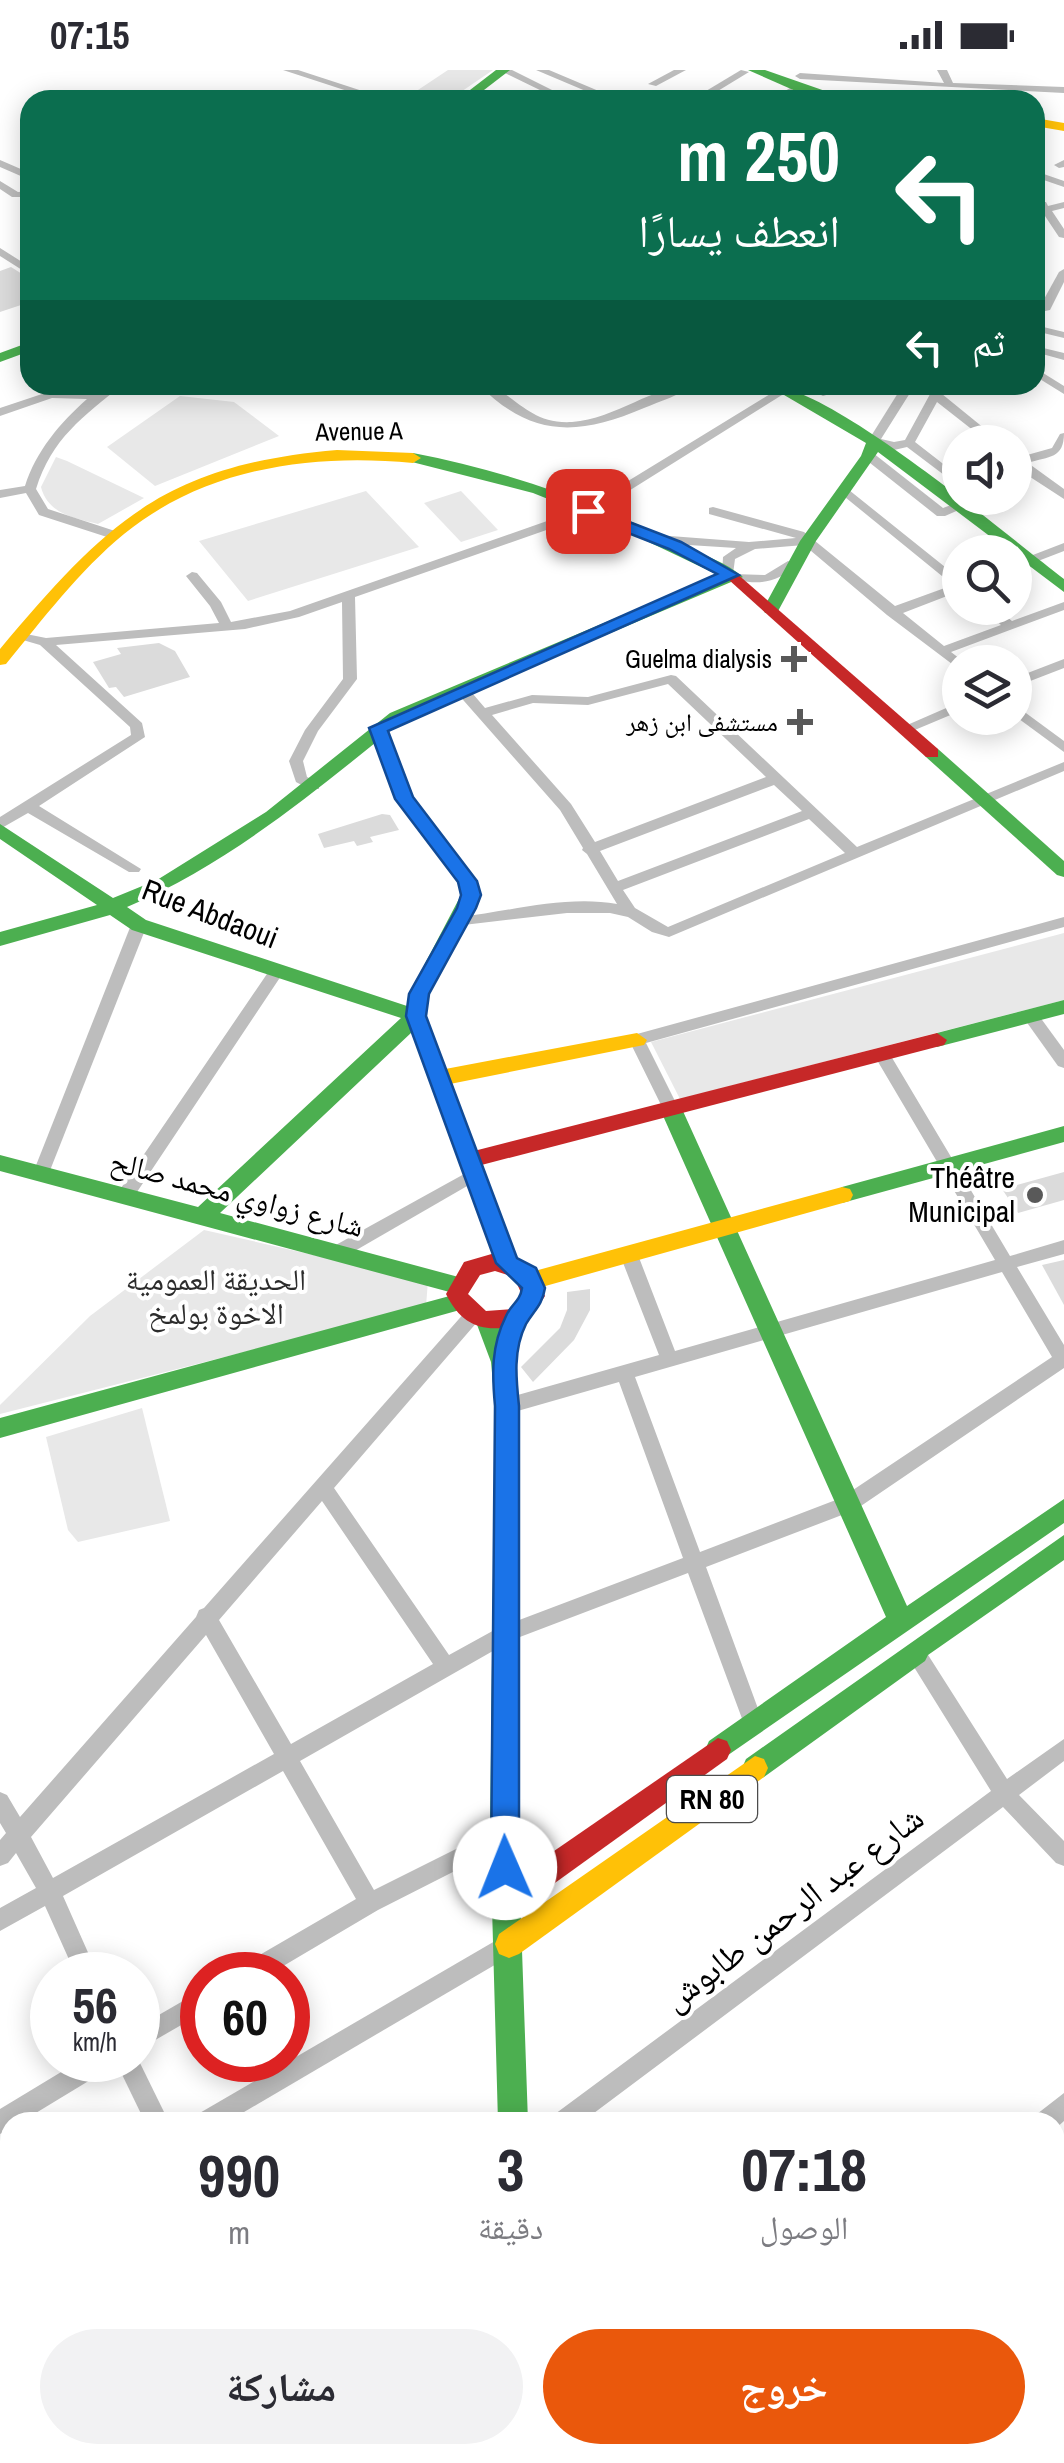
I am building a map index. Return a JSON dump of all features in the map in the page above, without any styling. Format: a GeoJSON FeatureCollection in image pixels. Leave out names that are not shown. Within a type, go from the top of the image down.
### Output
{"type":"FeatureCollection","features":[{"type":"Feature","properties":{"kind":"main road"},"geometry":{"type":"LineString","coordinates":[[483,90],[504,70]]}},
{"type":"Feature","properties":{"kind":"main road"},"geometry":{"type":"LineString","coordinates":[[745,71],[800,88],[849,83]]}},
{"type":"Feature","properties":{"kind":"main road"},"geometry":{"type":"LineString","coordinates":[[790,395],[872,449],[942,480]]}},
{"type":"Feature","properties":{"kind":"main road"},"geometry":{"type":"LineString","coordinates":[[770,609],[793,564],[872,449]]}},
{"type":"Feature","properties":{"kind":"main road","name":"Avenue A"},"geometry":{"type":"LineString","coordinates":[[11,632],[114,535],[166,500],[200,486],[264,467],[332,455],[391,454],[441,463],[588,511],[731,575],[1064,871]]}},
{"type":"Feature","properties":{"kind":"main road"},"geometry":{"type":"LineString","coordinates":[[984,515],[1000,535]]}},
{"type":"Feature","properties":{"kind":"main road"},"geometry":{"type":"LineString","coordinates":[[1032,569],[1064,587]]}},
{"type":"Feature","properties":{"kind":"main road"},"geometry":{"type":"LineString","coordinates":[[0,939],[50,931],[118,910],[251,832],[314,786],[378,728],[731,575]]}},
{"type":"Feature","properties":{"kind":"main road"},"geometry":{"type":"LineString","coordinates":[[0,660],[11,632]]}},
{"type":"Feature","properties":{"kind":"main road"},"geometry":{"type":"LineString","coordinates":[[378,728],[404,799],[467,881],[471,895],[419,994],[416,1016],[508,1263],[532,1281]]}},
{"type":"Feature","properties":{"kind":"main road","name":"Rue Abdaoui"},"geometry":{"type":"LineString","coordinates":[[0,827],[139,925],[416,1016]]}},
{"type":"Feature","properties":{"kind":"main road"},"geometry":{"type":"LineString","coordinates":[[473,1167],[671,1109],[1064,1007]]}},
{"type":"Feature","properties":{"kind":"main road"},"geometry":{"type":"LineString","coordinates":[[204,1215],[416,1016]]}},
{"type":"Feature","properties":{"kind":"main road"},"geometry":{"type":"LineString","coordinates":[[440,1078],[637,1040]]}},
{"type":"Feature","properties":{"kind":"main road"},"geometry":{"type":"LineString","coordinates":[[671,1109],[901,1623],[920,1627],[921,1649]]}},
{"type":"Feature","properties":{"kind":"main road"},"geometry":{"type":"LineString","coordinates":[[532,1281],[1064,1134]]}},
{"type":"Feature","properties":{"kind":"main road","name":"شارع زواوي محمد صالح"},"geometry":{"type":"LineString","coordinates":[[0,1163],[340,1251],[469,1306]]}},
{"type":"Feature","properties":{"kind":"main road"},"geometry":{"type":"LineString","coordinates":[[503,1362],[469,1306],[472,1268],[508,1263]]}},
{"type":"Feature","properties":{"kind":"main road"},"geometry":{"type":"LineString","coordinates":[[513,2112],[504,1835],[507,1406],[503,1362],[517,1317],[531,1304],[532,1281]]}},
{"type":"Feature","properties":{"kind":"main road"},"geometry":{"type":"LineString","coordinates":[[0,1428],[469,1306],[517,1317]]}},
{"type":"Feature","properties":{"kind":"main road","name":"RN 80"},"geometry":{"type":"LineString","coordinates":[[506,1901],[1064,1508]]}},
{"type":"Feature","properties":{"kind":"main road","name":"RN 80"},"geometry":{"type":"LineString","coordinates":[[509,1944],[1064,1546]]}},
{"type":"Feature","properties":{"kind":"main road"},"geometry":{"type":"LineString","coordinates":[[504,1835],[517,1850],[537,1859],[564,1859]]}},
{"type":"Feature","properties":{"kind":"main road"},"geometry":{"type":"LineString","coordinates":[[542,1875],[552,1896],[569,1901]]}},
{"type":"Feature","properties":{"kind":"street"},"geometry":{"type":"LineString","coordinates":[[276,70],[341,90]]}},
{"type":"Feature","properties":{"kind":"street"},"geometry":{"type":"LineString","coordinates":[[288,70],[353,90]]}},
{"type":"Feature","properties":{"kind":"street"},"geometry":{"type":"LineString","coordinates":[[303,70],[367,90]]}},
{"type":"Feature","properties":{"kind":"street"},"geometry":{"type":"LineString","coordinates":[[504,70],[535,90]]}},
{"type":"Feature","properties":{"kind":"street"},"geometry":{"type":"LineString","coordinates":[[542,70],[563,74],[589,90]]}},
{"type":"Feature","properties":{"kind":"street"},"geometry":{"type":"LineString","coordinates":[[653,84],[664,72],[681,70]]}},
{"type":"Feature","properties":{"kind":"street"},"geometry":{"type":"LineString","coordinates":[[902,70],[902,82]]}},
{"type":"Feature","properties":{"kind":"street"},"geometry":{"type":"LineString","coordinates":[[942,70],[950,86]]}},
{"type":"Feature","properties":{"kind":"street"},"geometry":{"type":"LineString","coordinates":[[713,90],[745,71]]}},
{"type":"Feature","properties":{"kind":"street"},"geometry":{"type":"LineString","coordinates":[[849,83],[1064,90]]}},
{"type":"Feature","properties":{"kind":"street"},"geometry":{"type":"LineString","coordinates":[[565,90],[578,85]]}},
{"type":"Feature","properties":{"kind":"street"},"geometry":{"type":"LineString","coordinates":[[1045,214],[1064,235]]}},
{"type":"Feature","properties":{"kind":"street"},"geometry":{"type":"LineString","coordinates":[[1058,293],[1064,272]]}},
{"type":"Feature","properties":{"kind":"street"},"geometry":{"type":"LineString","coordinates":[[0,412],[49,395]]}},
{"type":"Feature","properties":{"kind":"street"},"geometry":{"type":"LineString","coordinates":[[74,395],[97,396]]}},
{"type":"Feature","properties":{"kind":"street"},"geometry":{"type":"LineString","coordinates":[[498,395],[526,416],[554,425],[591,422],[650,395]]}},
{"type":"Feature","properties":{"kind":"street"},"geometry":{"type":"LineString","coordinates":[[11,632],[44,642],[227,627],[280,618],[588,511],[768,395]]}},
{"type":"Feature","properties":{"kind":"street"},"geometry":{"type":"LineString","coordinates":[[872,449],[903,395]]}},
{"type":"Feature","properties":{"kind":"street"},"geometry":{"type":"LineString","coordinates":[[872,449],[909,443],[936,395]]}},
{"type":"Feature","properties":{"kind":"street"},"geometry":{"type":"LineString","coordinates":[[944,395],[977,425]]}},
{"type":"Feature","properties":{"kind":"street"},"geometry":{"type":"LineString","coordinates":[[30,490],[43,458],[97,396]]}},
{"type":"Feature","properties":{"kind":"street"},"geometry":{"type":"LineString","coordinates":[[1032,458],[1060,452],[1064,437]]}},
{"type":"Feature","properties":{"kind":"street"},"geometry":{"type":"LineString","coordinates":[[909,443],[942,471]]}},
{"type":"Feature","properties":{"kind":"street"},"geometry":{"type":"LineString","coordinates":[[1032,472],[1064,495]]}},
{"type":"Feature","properties":{"kind":"street"},"geometry":{"type":"LineString","coordinates":[[0,494],[30,490]]}},
{"type":"Feature","properties":{"kind":"street"},"geometry":{"type":"LineString","coordinates":[[30,490],[44,512],[114,535]]}},
{"type":"Feature","properties":{"kind":"street"},"geometry":{"type":"LineString","coordinates":[[844,490],[942,571]]}},
{"type":"Feature","properties":{"kind":"street"},"geometry":{"type":"LineString","coordinates":[[713,512],[793,532],[808,541],[942,651]]}},
{"type":"Feature","properties":{"kind":"street"},"geometry":{"type":"LineString","coordinates":[[657,539],[752,545],[808,541]]}},
{"type":"Feature","properties":{"kind":"street"},"geometry":{"type":"LineString","coordinates":[[752,545],[729,556],[731,575],[767,579],[793,564]]}},
{"type":"Feature","properties":{"kind":"street"},"geometry":{"type":"LineString","coordinates":[[1032,559],[1064,548]]}},
{"type":"Feature","properties":{"kind":"street"},"geometry":{"type":"LineString","coordinates":[[192,576],[216,604],[227,627]]}},
{"type":"Feature","properties":{"kind":"street"},"geometry":{"type":"LineString","coordinates":[[892,612],[942,593]]}},
{"type":"Feature","properties":{"kind":"street"},"geometry":{"type":"LineString","coordinates":[[314,786],[301,779],[296,761],[312,730],[350,678],[348,596]]}},
{"type":"Feature","properties":{"kind":"street"},"geometry":{"type":"LineString","coordinates":[[959,645],[1064,606]]}},
{"type":"Feature","properties":{"kind":"street"},"geometry":{"type":"LineString","coordinates":[[0,827],[138,737],[138,726],[44,642]]}},
{"type":"Feature","properties":{"kind":"street"},"geometry":{"type":"LineString","coordinates":[[1032,675],[1064,663]]}},
{"type":"Feature","properties":{"kind":"street"},"geometry":{"type":"LineString","coordinates":[[483,713],[532,699],[588,701],[671,680],[855,854]]}},
{"type":"Feature","properties":{"kind":"street"},"geometry":{"type":"LineString","coordinates":[[462,690],[566,808],[629,911],[654,930],[669,932],[1064,766]]}},
{"type":"Feature","properties":{"kind":"street"},"geometry":{"type":"LineString","coordinates":[[905,729],[942,714]]}},
{"type":"Feature","properties":{"kind":"street"},"geometry":{"type":"LineString","coordinates":[[1032,723],[1064,748]]}},
{"type":"Feature","properties":{"kind":"street"},"geometry":{"type":"LineString","coordinates":[[589,850],[775,778]]}},
{"type":"Feature","properties":{"kind":"street"},"geometry":{"type":"LineString","coordinates":[[28,806],[134,870]]}},
{"type":"Feature","properties":{"kind":"street"},"geometry":{"type":"LineString","coordinates":[[613,888],[812,813]]}},
{"type":"Feature","properties":{"kind":"street"},"geometry":{"type":"LineString","coordinates":[[460,922],[560,911],[629,911]]}},
{"type":"Feature","properties":{"kind":"street"},"geometry":{"type":"LineString","coordinates":[[671,1109],[637,1040],[1064,922]]}},
{"type":"Feature","properties":{"kind":"street"},"geometry":{"type":"LineString","coordinates":[[40,1173],[139,925]]}},
{"type":"Feature","properties":{"kind":"street"},"geometry":{"type":"LineString","coordinates":[[125,1196],[276,972]]}},
{"type":"Feature","properties":{"kind":"street"},"geometry":{"type":"LineString","coordinates":[[1031,1017],[1064,1062]]}},
{"type":"Feature","properties":{"kind":"street"},"geometry":{"type":"LineString","coordinates":[[0,1920],[506,1634],[848,1504],[1064,1359],[1002,1263],[882,1054]]}},
{"type":"Feature","properties":{"kind":"street"},"geometry":{"type":"LineString","coordinates":[[340,1251],[473,1167]]}},
{"type":"Feature","properties":{"kind":"street"},"geometry":{"type":"LineString","coordinates":[[507,1406],[1064,1246]]}},
{"type":"Feature","properties":{"kind":"street"},"geometry":{"type":"LineString","coordinates":[[629,1255],[670,1362]]}},
{"type":"Feature","properties":{"kind":"street"},"geometry":{"type":"LineString","coordinates":[[0,1856],[322,1486],[469,1306]]}},
{"type":"Feature","properties":{"kind":"street"},"geometry":{"type":"LineString","coordinates":[[625,1374],[754,1725]]}},
{"type":"Feature","properties":{"kind":"street"},"geometry":{"type":"LineString","coordinates":[[322,1486],[446,1667]]}},
{"type":"Feature","properties":{"kind":"street"},"geometry":{"type":"LineString","coordinates":[[206,1616],[370,1903]]}},
{"type":"Feature","properties":{"kind":"street"},"geometry":{"type":"LineString","coordinates":[[921,1649],[1004,1794],[1064,1856]]}},
{"type":"Feature","properties":{"kind":"street","name":"شارع عبد الرحمن طابوش"},"geometry":{"type":"LineString","coordinates":[[576,2112],[1064,1749]]}},
{"type":"Feature","properties":{"kind":"street"},"geometry":{"type":"LineString","coordinates":[[0,1802],[50,1893],[77,1952]]}},
{"type":"Feature","properties":{"kind":"street"},"geometry":{"type":"LineString","coordinates":[[286,1952],[370,1903],[504,1835]]}},
{"type":"Feature","properties":{"kind":"street"},"geometry":{"type":"LineString","coordinates":[[223,2112],[509,1944]]}},
{"type":"Feature","properties":{"kind":"street"},"geometry":{"type":"LineString","coordinates":[[16,2112],[66,2082]]}},
{"type":"Feature","properties":{"kind":"street"},"geometry":{"type":"LineString","coordinates":[[137,2082],[152,2112]]}},
{"type":"Feature","properties":{"kind":"green space"},"geometry":{"type":"Polygon","coordinates":[[[448,70],[493,70],[464,90],[418,90],[448,70]]]}},
{"type":"Feature","properties":{"kind":"green space"},"geometry":{"type":"Polygon","coordinates":[[[180,396],[234,402],[279,436],[155,486],[107,447],[180,396]]]}},
{"type":"Feature","properties":{"kind":"green space"},"geometry":{"type":"Polygon","coordinates":[[[56,457],[144,498],[98,524],[63,513],[49,503],[41,487],[56,457]]]}},
{"type":"Feature","properties":{"kind":"green space"},"geometry":{"type":"Polygon","coordinates":[[[366,491],[419,547],[248,601],[199,541],[366,491]]]}},
{"type":"Feature","properties":{"kind":"green space"},"geometry":{"type":"Polygon","coordinates":[[[461,491],[498,530],[461,542],[424,503],[461,491]]]}},
{"type":"Feature","properties":{"kind":"green space"},"geometry":{"type":"Polygon","coordinates":[[[1064,933],[1064,1000],[680,1099],[651,1042],[1064,933]]]}},
{"type":"Feature","properties":{"kind":"green space","name":"الحديقة العمومية الاخوة بولمخ"},"geometry":{"type":"Polygon","coordinates":[[[204,1230],[428,1281],[426,1306],[0,1414],[0,1405],[90,1316],[204,1230]]]}},
{"type":"Feature","properties":{"kind":"green space"},"geometry":{"type":"Polygon","coordinates":[[[142,1408],[170,1521],[78,1542],[68,1530],[46,1437],[142,1408]]]}},
{"type":"Feature","properties":{"kind":"building"},"geometry":{"type":"Polygon","coordinates":[[[11,267],[20,273],[20,305],[0,312],[0,271],[11,267]]]}},
{"type":"Feature","properties":{"kind":"building"},"geometry":{"type":"Polygon","coordinates":[[[159,643],[175,651],[190,677],[124,697],[116,687],[109,688],[93,662],[121,654],[117,648],[159,643]]]}},
{"type":"Feature","properties":{"kind":"building"},"geometry":{"type":"Polygon","coordinates":[[[382,814],[390,815],[399,830],[370,837],[373,842],[357,846],[354,841],[324,848],[318,834],[382,814]]]}},
{"type":"Feature","properties":{"kind":"building","name":"Théâtre Municipal"},"geometry":{"type":"Polygon","coordinates":[[[1064,1172],[1064,1200],[1018,1213],[1002,1189],[1064,1172]]]}},
{"type":"Feature","properties":{"kind":"building"},"geometry":{"type":"Polygon","coordinates":[[[1064,1260],[1064,1305],[1042,1265],[1064,1260]]]}},
{"type":"Feature","properties":{"kind":"building"},"geometry":{"type":"Polygon","coordinates":[[[590,1289],[590,1310],[574,1340],[533,1382],[521,1367],[560,1328],[567,1310],[567,1292],[590,1289]]]}},
{"type":"Feature","properties":{"kind":"traffic: fast"},"geometry":{"type":"LineString","coordinates":[[477,90],[504,70]]}},
{"type":"Feature","properties":{"kind":"traffic: fast"},"geometry":{"type":"LineString","coordinates":[[754,70],[804,90]]}},
{"type":"Feature","properties":{"kind":"traffic: fast"},"geometry":{"type":"LineString","coordinates":[[0,358],[20,350]]}},
{"type":"Feature","properties":{"kind":"traffic: fast"},"geometry":{"type":"LineString","coordinates":[[792,395],[874,441],[1064,587]]}},
{"type":"Feature","properties":{"kind":"traffic: fast"},"geometry":{"type":"LineString","coordinates":[[771,609],[808,541],[869,456],[874,441]]}},
{"type":"Feature","properties":{"kind":"traffic: fast"},"geometry":{"type":"LineString","coordinates":[[413,458],[497,477],[579,505],[735,577]]}},
{"type":"Feature","properties":{"kind":"traffic: fast"},"geometry":{"type":"LineString","coordinates":[[0,939],[87,917],[164,884],[273,816],[396,717],[731,575]]}},
{"type":"Feature","properties":{"kind":"traffic: fast"},"geometry":{"type":"LineString","coordinates":[[378,728],[405,799],[467,881],[471,895],[419,994],[416,1016],[508,1263]]}},
{"type":"Feature","properties":{"kind":"traffic: fast"},"geometry":{"type":"LineString","coordinates":[[932,753],[1064,871]]}},
{"type":"Feature","properties":{"kind":"traffic: fast"},"geometry":{"type":"LineString","coordinates":[[0,830],[139,925],[416,1016]]}},
{"type":"Feature","properties":{"kind":"traffic: fast"},"geometry":{"type":"LineString","coordinates":[[937,1040],[1064,1007]]}},
{"type":"Feature","properties":{"kind":"traffic: fast"},"geometry":{"type":"LineString","coordinates":[[204,1215],[416,1016]]}},
{"type":"Feature","properties":{"kind":"traffic: fast"},"geometry":{"type":"LineString","coordinates":[[671,1109],[901,1622]]}},
{"type":"Feature","properties":{"kind":"traffic: fast"},"geometry":{"type":"LineString","coordinates":[[842,1195],[1064,1134]]}},
{"type":"Feature","properties":{"kind":"traffic: fast"},"geometry":{"type":"LineString","coordinates":[[0,1163],[458,1285]]}},
{"type":"Feature","properties":{"kind":"traffic: fast"},"geometry":{"type":"LineString","coordinates":[[0,1428],[459,1302]]}},
{"type":"Feature","properties":{"kind":"traffic: fast"},"geometry":{"type":"LineString","coordinates":[[487,1322],[503,1362],[507,1406],[504,1835],[513,2112]]}},
{"type":"Feature","properties":{"kind":"traffic: fast"},"geometry":{"type":"LineString","coordinates":[[906,1621],[1064,1509]]}},
{"type":"Feature","properties":{"kind":"traffic: fast"},"geometry":{"type":"LineString","coordinates":[[926,1644],[1064,1546]]}},
{"type":"Feature","properties":{"kind":"traffic: fast"},"geometry":{"type":"LineString","coordinates":[[718,1750],[895,1625]]}},
{"type":"Feature","properties":{"kind":"traffic: fast"},"geometry":{"type":"LineString","coordinates":[[755,1768],[916,1653]]}},
{"type":"Feature","properties":{"kind":"traffic: slow"},"geometry":{"type":"LineString","coordinates":[[1045,124],[1064,127]]}},
{"type":"Feature","properties":{"kind":"traffic: slow"},"geometry":{"type":"LineString","coordinates":[[0,660],[103,544],[151,508],[185,490],[259,465],[298,458],[337,454],[413,458]]}},
{"type":"Feature","properties":{"kind":"traffic: slow"},"geometry":{"type":"LineString","coordinates":[[440,1078],[637,1040]]}},
{"type":"Feature","properties":{"kind":"traffic: slow"},"geometry":{"type":"LineString","coordinates":[[531,1281],[842,1195]]}},
{"type":"Feature","properties":{"kind":"traffic: slow"},"geometry":{"type":"LineString","coordinates":[[509,1944],[755,1768]]}},
{"type":"Feature","properties":{"kind":"traffic: jam"},"geometry":{"type":"LineString","coordinates":[[735,577],[932,753]]}},
{"type":"Feature","properties":{"kind":"traffic: jam"},"geometry":{"type":"LineString","coordinates":[[470,1160],[937,1040]]}},
{"type":"Feature","properties":{"kind":"traffic: jam"},"geometry":{"type":"LineString","coordinates":[[495,1262],[522,1271],[534,1296],[520,1316],[483,1320],[468,1311],[457,1294],[472,1268],[495,1262]]}},
{"type":"Feature","properties":{"kind":"traffic: jam"},"geometry":{"type":"LineString","coordinates":[[506,1901],[718,1750]]}},
{"type":"Feature","properties":{"kind":"place","name":"Guelma dialysis"},"geometry":{"type":"Point","coordinates":[794,659]}},
{"type":"Feature","properties":{"kind":"place","name":"مستشفى ابن زهر"},"geometry":{"type":"Point","coordinates":[800,722]}},
{"type":"Feature","properties":{"kind":"place","name":"Théâtre Municipal"},"geometry":{"type":"Point","coordinates":[1035,1195]}},
{"type":"Feature","properties":{"kind":"route"},"geometry":{"type":"LineString","coordinates":[[505,1868],[507,1406],[503,1362],[517,1317],[531,1304],[534,1288],[528,1275],[508,1263],[416,1016],[419,994],[471,895],[467,881],[404,799],[378,728],[731,575],[675,546],[588,511]]}}]}
